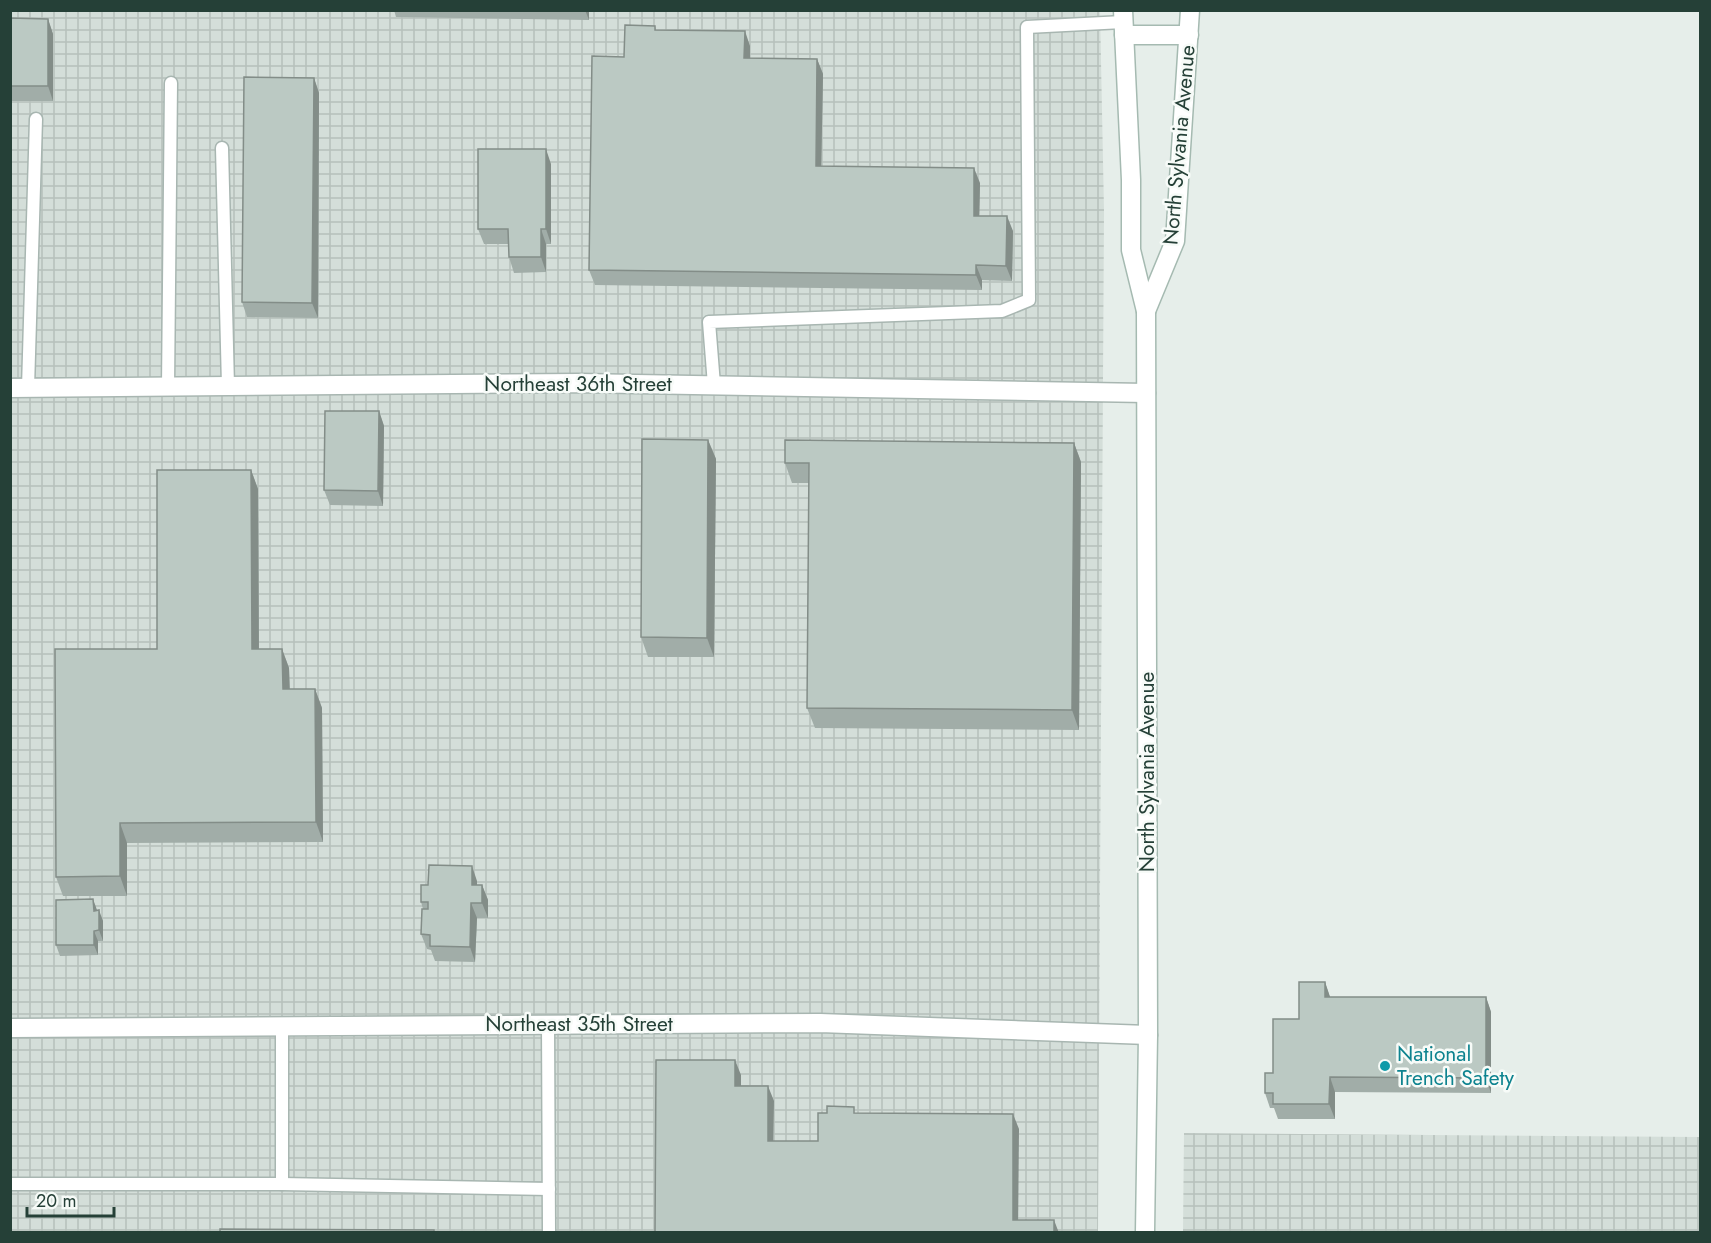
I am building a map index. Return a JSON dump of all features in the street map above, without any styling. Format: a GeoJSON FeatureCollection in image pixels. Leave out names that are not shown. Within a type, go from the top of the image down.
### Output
{"type":"FeatureCollection","features":[{"type":"Feature","properties":{"kind":"street","name":"North Sylvania Avenue"},"geometry":{"type":"LineString","coordinates":[[1146,311],[1175,241],[1190,10]]}},
{"type":"Feature","properties":{"kind":"street","name":"North Sylvania Avenue"},"geometry":{"type":"LineString","coordinates":[[1124,22],[1131,180],[1131,250],[1146,311],[1148,1035],[1145,1233]]}},
{"type":"Feature","properties":{"kind":"street"},"geometry":{"type":"LineString","coordinates":[[1124,22],[1189,35]]}},
{"type":"Feature","properties":{"kind":"street","name":"Northeast 36th Street"},"geometry":{"type":"LineString","coordinates":[[19,388],[579,383],[1146,393]]}},
{"type":"Feature","properties":{"kind":"street","name":"Northeast 35th Street"},"geometry":{"type":"LineString","coordinates":[[10,1028],[820,1023],[1148,1035]]}},
{"type":"Feature","properties":{"kind":"lane"},"geometry":{"type":"LineString","coordinates":[[714,386],[710,322],[1002,311],[1029,300],[1027,27],[1124,22]]}},
{"type":"Feature","properties":{"kind":"lane"},"geometry":{"type":"LineString","coordinates":[[168,387],[171,83]]}},
{"type":"Feature","properties":{"kind":"lane"},"geometry":{"type":"LineString","coordinates":[[19,388],[36,119]]}},
{"type":"Feature","properties":{"kind":"lane"},"geometry":{"type":"LineString","coordinates":[[222,148],[228,386]]}},
{"type":"Feature","properties":{"kind":"lane"},"geometry":{"type":"LineString","coordinates":[[548,1024],[549,1233]]}},
{"type":"Feature","properties":{"kind":"lane"},"geometry":{"type":"LineString","coordinates":[[282,1026],[282,1184]]}},
{"type":"Feature","properties":{"kind":"lane"},"geometry":{"type":"LineString","coordinates":[[10,1184],[282,1184],[549,1189]]}},
{"type":"Feature","properties":{"kind":"shaded area"},"geometry":{"type":"Polygon","coordinates":[[[10,11],[1100,11],[1104,211],[1098,1232],[11,1232],[10,11]]]}},
{"type":"Feature","properties":{"kind":"shaded area"},"geometry":{"type":"Polygon","coordinates":[[[1184,1133],[1700,1137],[1700,1232],[1183,1232],[1184,1133]]]}},
{"type":"Feature","properties":{"kind":"building"},"geometry":{"type":"Polygon","coordinates":[[[10,18],[48,19],[48,86],[10,86],[10,18]]]}},
{"type":"Feature","properties":{"kind":"building"},"geometry":{"type":"Polygon","coordinates":[[[625,25],[655,26],[655,30],[745,31],[744,58],[817,59],[816,166],[974,168],[974,216],[1007,216],[1006,266],[976,265],[976,275],[589,270],[592,56],[624,57],[625,25]]]}},
{"type":"Feature","properties":{"kind":"building"},"geometry":{"type":"Polygon","coordinates":[[[244,77],[314,78],[312,303],[242,302],[244,77]]]}},
{"type":"Feature","properties":{"kind":"building"},"geometry":{"type":"Polygon","coordinates":[[[478,149],[546,149],[546,229],[541,229],[541,257],[509,257],[508,229],[478,229],[478,149]]]}},
{"type":"Feature","properties":{"kind":"building"},"geometry":{"type":"Polygon","coordinates":[[[325,411],[379,411],[378,491],[324,490],[325,411]]]}},
{"type":"Feature","properties":{"kind":"building"},"geometry":{"type":"Polygon","coordinates":[[[642,439],[708,440],[707,638],[641,637],[642,439]]]}},
{"type":"Feature","properties":{"kind":"building"},"geometry":{"type":"Polygon","coordinates":[[[785,440],[1074,443],[1072,710],[807,708],[809,463],[785,463],[785,440]]]}},
{"type":"Feature","properties":{"kind":"building"},"geometry":{"type":"Polygon","coordinates":[[[157,470],[251,470],[252,649],[282,649],[283,689],[315,689],[316,822],[120,823],[120,876],[56,877],[55,649],[157,649],[157,470]]]}},
{"type":"Feature","properties":{"kind":"building"},"geometry":{"type":"Polygon","coordinates":[[[429,865],[472,866],[472,885],[482,885],[482,903],[471,903],[470,947],[430,946],[430,935],[421,934],[422,909],[428,909],[428,902],[421,902],[421,885],[428,885],[429,865]]]}},
{"type":"Feature","properties":{"kind":"building"},"geometry":{"type":"Polygon","coordinates":[[[93,899],[94,911],[99,910],[99,930],[94,931],[94,945],[56,945],[56,900],[93,899]]]}},
{"type":"Feature","properties":{"kind":"building","name":"National Trench Safety"},"geometry":{"type":"Polygon","coordinates":[[[1299,982],[1325,982],[1325,997],[1486,997],[1486,1078],[1330,1077],[1329,1104],[1273,1104],[1273,1093],[1265,1093],[1265,1073],[1273,1073],[1273,1019],[1299,1019],[1299,982]]]}},
{"type":"Feature","properties":{"kind":"building"},"geometry":{"type":"Polygon","coordinates":[[[656,1060],[735,1060],[735,1086],[768,1086],[768,1141],[818,1141],[818,1113],[827,1113],[827,1106],[854,1107],[854,1113],[1013,1114],[1013,1220],[1054,1220],[1054,1233],[655,1233],[656,1060]]]}},
{"type":"Feature","properties":{"kind":"building"},"geometry":{"type":"Polygon","coordinates":[[[220,1229],[434,1230],[434,1233],[220,1233],[220,1229]]]}},
{"type":"Feature","properties":{"kind":"place","name":"National Trench Safety"},"geometry":{"type":"Point","coordinates":[1385,1066]}}]}
